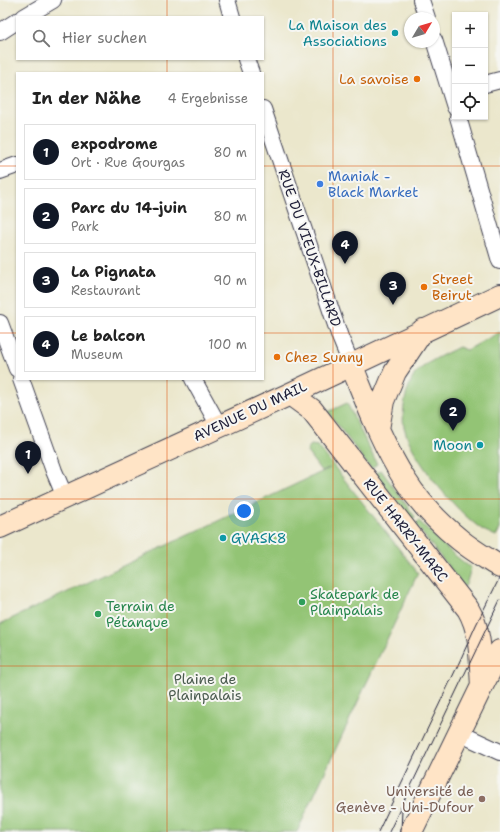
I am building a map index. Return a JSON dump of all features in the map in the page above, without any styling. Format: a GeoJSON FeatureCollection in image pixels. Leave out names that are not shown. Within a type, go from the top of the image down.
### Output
{"type":"FeatureCollection","features":[{"type":"Feature","properties":{"kind":"main road","name":"AVENUE DU MAIL"},"geometry":{"type":"LineString","coordinates":[[0,527],[290,394],[500,295]]}},
{"type":"Feature","properties":{"kind":"main road"},"geometry":{"type":"LineString","coordinates":[[378,429],[384,401],[393,376],[423,330]]}},
{"type":"Feature","properties":{"kind":"main road"},"geometry":{"type":"LineString","coordinates":[[351,364],[378,429],[405,480],[442,524],[460,540],[500,567]]}},
{"type":"Feature","properties":{"kind":"main road","name":"RUE HARRY-MARC"},"geometry":{"type":"LineString","coordinates":[[290,394],[312,410],[468,609],[478,634],[482,686]]}},
{"type":"Feature","properties":{"kind":"main road"},"geometry":{"type":"LineString","coordinates":[[411,832],[500,651]]}},
{"type":"Feature","properties":{"kind":"street"},"geometry":{"type":"LineString","coordinates":[[26,16],[52,0]]}},
{"type":"Feature","properties":{"kind":"street"},"geometry":{"type":"LineString","coordinates":[[227,0],[232,16]]}},
{"type":"Feature","properties":{"kind":"street"},"geometry":{"type":"LineString","coordinates":[[421,0],[425,12]]}},
{"type":"Feature","properties":{"kind":"street"},"geometry":{"type":"LineString","coordinates":[[0,32],[16,23]]}},
{"type":"Feature","properties":{"kind":"street"},"geometry":{"type":"LineString","coordinates":[[437,48],[452,91]]}},
{"type":"Feature","properties":{"kind":"street"},"geometry":{"type":"LineString","coordinates":[[246,60],[251,72]]}},
{"type":"Feature","properties":{"kind":"street"},"geometry":{"type":"LineString","coordinates":[[488,83],[500,80]]}},
{"type":"Feature","properties":{"kind":"street","name":"RUE DU VIEUX-BILLARD"},"geometry":{"type":"LineString","coordinates":[[264,113],[351,364]]}},
{"type":"Feature","properties":{"kind":"street"},"geometry":{"type":"LineString","coordinates":[[459,120],[500,261]]}},
{"type":"Feature","properties":{"kind":"street"},"geometry":{"type":"LineString","coordinates":[[0,171],[16,165]]}},
{"type":"Feature","properties":{"kind":"street"},"geometry":{"type":"LineString","coordinates":[[0,322],[5,351],[16,368]]}},
{"type":"Feature","properties":{"kind":"street"},"geometry":{"type":"LineString","coordinates":[[21,380],[64,497]]}},
{"type":"Feature","properties":{"kind":"street"},"geometry":{"type":"LineString","coordinates":[[194,380],[218,426]]}},
{"type":"Feature","properties":{"kind":"street"},"geometry":{"type":"LineString","coordinates":[[459,733],[500,752]]}},
{"type":"Feature","properties":{"kind":"green space"},"geometry":{"type":"Polygon","coordinates":[[[500,332],[500,529],[496,536],[483,530],[460,510],[425,469],[409,440],[404,427],[403,414],[409,386],[415,374],[419,370],[459,347],[467,350],[500,332]]]}},
{"type":"Feature","properties":{"kind":"green space"},"geometry":{"type":"Polygon","coordinates":[[[347,403],[377,464],[371,469],[328,412],[347,403]]]}},
{"type":"Feature","properties":{"kind":"green space","name":"Plaine de Plainpalais"},"geometry":{"type":"Polygon","coordinates":[[[311,445],[318,446],[418,573],[297,832],[0,832],[0,624],[330,468],[321,471],[307,452],[311,445]]]}},
{"type":"Feature","properties":{"kind":"green space"},"geometry":{"type":"Polygon","coordinates":[[[381,470],[415,517],[411,520],[375,474],[381,470]]]}},
{"type":"Feature","properties":{"kind":"green space"},"geometry":{"type":"Polygon","coordinates":[[[419,521],[452,553],[471,568],[464,587],[415,524],[419,521]]]}},
{"type":"Feature","properties":{"kind":"tram line"},"geometry":{"type":"LineString","coordinates":[[378,832],[500,577]]}},
{"type":"Feature","properties":{"kind":"tram line"},"geometry":{"type":"LineString","coordinates":[[389,832],[500,600]]}},
{"type":"Feature","properties":{"kind":"tram line"},"geometry":{"type":"LineString","coordinates":[[401,832],[402,810]]}},
{"type":"Feature","properties":{"kind":"place","name":"La Maison des Associations"},"geometry":{"type":"Point","coordinates":[395,33]}},
{"type":"Feature","properties":{"kind":"place","name":"La savoise"},"geometry":{"type":"Point","coordinates":[417,79]}},
{"type":"Feature","properties":{"kind":"place","name":"Maniak - Black Market"},"geometry":{"type":"Point","coordinates":[320,184]}},
{"type":"Feature","properties":{"kind":"place","name":"Le balcon"},"geometry":{"type":"Point","coordinates":[345,264]}},
{"type":"Feature","properties":{"kind":"place","name":"Street Beirut"},"geometry":{"type":"Point","coordinates":[424,287]}},
{"type":"Feature","properties":{"kind":"place","name":"La Pignata"},"geometry":{"type":"Point","coordinates":[393,305]}},
{"type":"Feature","properties":{"kind":"place","name":"Chez Sunny"},"geometry":{"type":"Point","coordinates":[277,357]}},
{"type":"Feature","properties":{"kind":"place","name":"Parc du 14-juin"},"geometry":{"type":"Point","coordinates":[453,431]}},
{"type":"Feature","properties":{"kind":"place","name":"Moon"},"geometry":{"type":"Point","coordinates":[480,445]}},
{"type":"Feature","properties":{"kind":"place","name":"expodrome"},"geometry":{"type":"Point","coordinates":[28,474]}},
{"type":"Feature","properties":{"kind":"place","name":"GVASK8"},"geometry":{"type":"Point","coordinates":[223,538]}},
{"type":"Feature","properties":{"kind":"place","name":"Skatepark de Plainpalais"},"geometry":{"type":"Point","coordinates":[302,602]}},
{"type":"Feature","properties":{"kind":"place","name":"Terrain de Pétanque"},"geometry":{"type":"Point","coordinates":[98,614]}},
{"type":"Feature","properties":{"kind":"place","name":"Université de Genève - Uni-Dufour"},"geometry":{"type":"Point","coordinates":[482,799]}}]}
